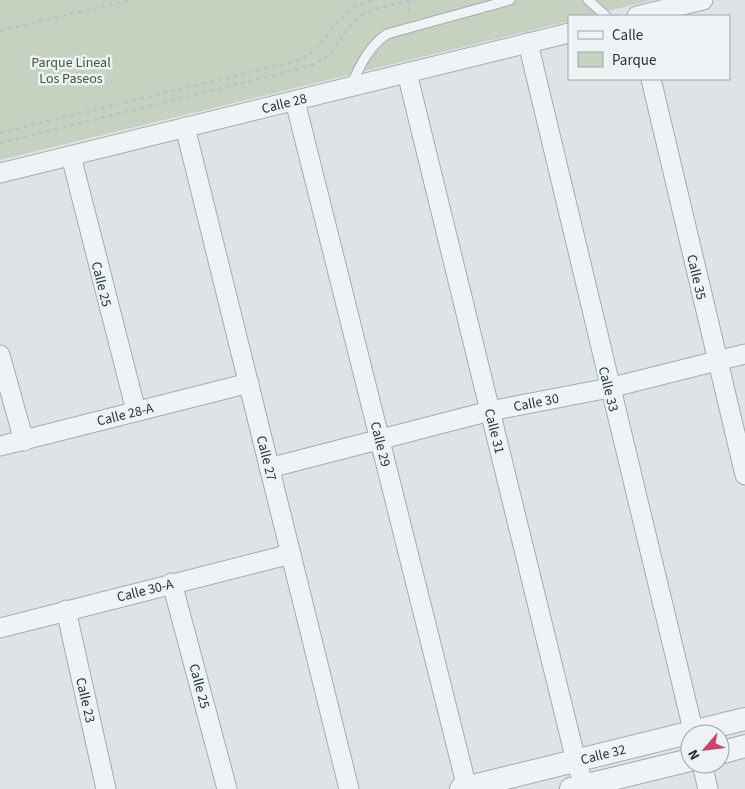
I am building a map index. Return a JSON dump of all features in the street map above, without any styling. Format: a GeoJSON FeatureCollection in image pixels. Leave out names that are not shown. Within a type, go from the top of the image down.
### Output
{"type":"FeatureCollection","features":[{"type":"Feature","properties":{"kind":"street"},"geometry":{"type":"LineString","coordinates":[[641,15],[704,0]]}},
{"type":"Feature","properties":{"kind":"street","name":"Calle 28"},"geometry":{"type":"LineString","coordinates":[[0,173],[568,33]]}},
{"type":"Feature","properties":{"kind":"street","name":"Calle 33"},"geometry":{"type":"LineString","coordinates":[[528,43],[609,388],[692,724]]}},
{"type":"Feature","properties":{"kind":"street","name":"Calle 31"},"geometry":{"type":"LineString","coordinates":[[407,73],[576,761],[580,788]]}},
{"type":"Feature","properties":{"kind":"street","name":"Calle 35"},"geometry":{"type":"LineString","coordinates":[[651,80],[745,475]]}},
{"type":"Feature","properties":{"kind":"street","name":"Calle 29"},"geometry":{"type":"LineString","coordinates":[[295,100],[380,439],[464,788]]}},
{"type":"Feature","properties":{"kind":"street","name":"Calle 27"},"geometry":{"type":"LineString","coordinates":[[185,128],[349,789]]}},
{"type":"Feature","properties":{"kind":"street","name":"Calle 25"},"geometry":{"type":"LineString","coordinates":[[71,156],[136,411]]}},
{"type":"Feature","properties":{"kind":"street","name":"Calle 30"},"geometry":{"type":"LineString","coordinates":[[270,468],[490,411],[609,388],[745,354]]}},
{"type":"Feature","properties":{"kind":"street"},"geometry":{"type":"LineString","coordinates":[[0,355],[24,441]]}},
{"type":"Feature","properties":{"kind":"street","name":"Calle 28-A"},"geometry":{"type":"LineString","coordinates":[[0,446],[249,383]]}},
{"type":"Feature","properties":{"kind":"street","name":"Calle 30-A"},"geometry":{"type":"LineString","coordinates":[[0,628],[291,554]]}},
{"type":"Feature","properties":{"kind":"street","name":"Calle 25"},"geometry":{"type":"LineString","coordinates":[[172,584],[227,789]]}},
{"type":"Feature","properties":{"kind":"street","name":"Calle 23"},"geometry":{"type":"LineString","coordinates":[[66,610],[106,789]]}},
{"type":"Feature","properties":{"kind":"street","name":"Calle 32"},"geometry":{"type":"LineString","coordinates":[[727,724],[745,719]]}},
{"type":"Feature","properties":{"kind":"street","name":"Calle 32"},"geometry":{"type":"LineString","coordinates":[[464,788],[680,736]]}},
{"type":"Feature","properties":{"kind":"street"},"geometry":{"type":"LineString","coordinates":[[730,750],[745,746]]}},
{"type":"Feature","properties":{"kind":"street","name":"Calle 32"},"geometry":{"type":"LineString","coordinates":[[580,788],[680,763]]}},
{"type":"Feature","properties":{"kind":"street"},"geometry":{"type":"LineString","coordinates":[[704,774],[708,789]]}},
{"type":"Feature","properties":{"kind":"lane"},"geometry":{"type":"LineString","coordinates":[[350,87],[367,53],[375,42],[387,34],[510,0]]}},
{"type":"Feature","properties":{"kind":"lane"},"geometry":{"type":"LineString","coordinates":[[588,0],[605,15]]}},
{"type":"Feature","properties":{"kind":"path"},"geometry":{"type":"LineString","coordinates":[[0,31],[130,0]]}},
{"type":"Feature","properties":{"kind":"path"},"geometry":{"type":"LineString","coordinates":[[0,133],[300,60],[318,49],[344,15],[352,8],[375,0]]}},
{"type":"Feature","properties":{"kind":"path"},"geometry":{"type":"LineString","coordinates":[[0,143],[312,66],[335,49],[356,20],[363,15],[371,10],[416,0]]}},
{"type":"Feature","properties":{"kind":"green space","name":"Parque Lineal Los Paseos"},"geometry":{"type":"Polygon","coordinates":[[[0,0],[653,0],[591,15],[568,15],[568,21],[0,160],[0,0]]]}}]}
